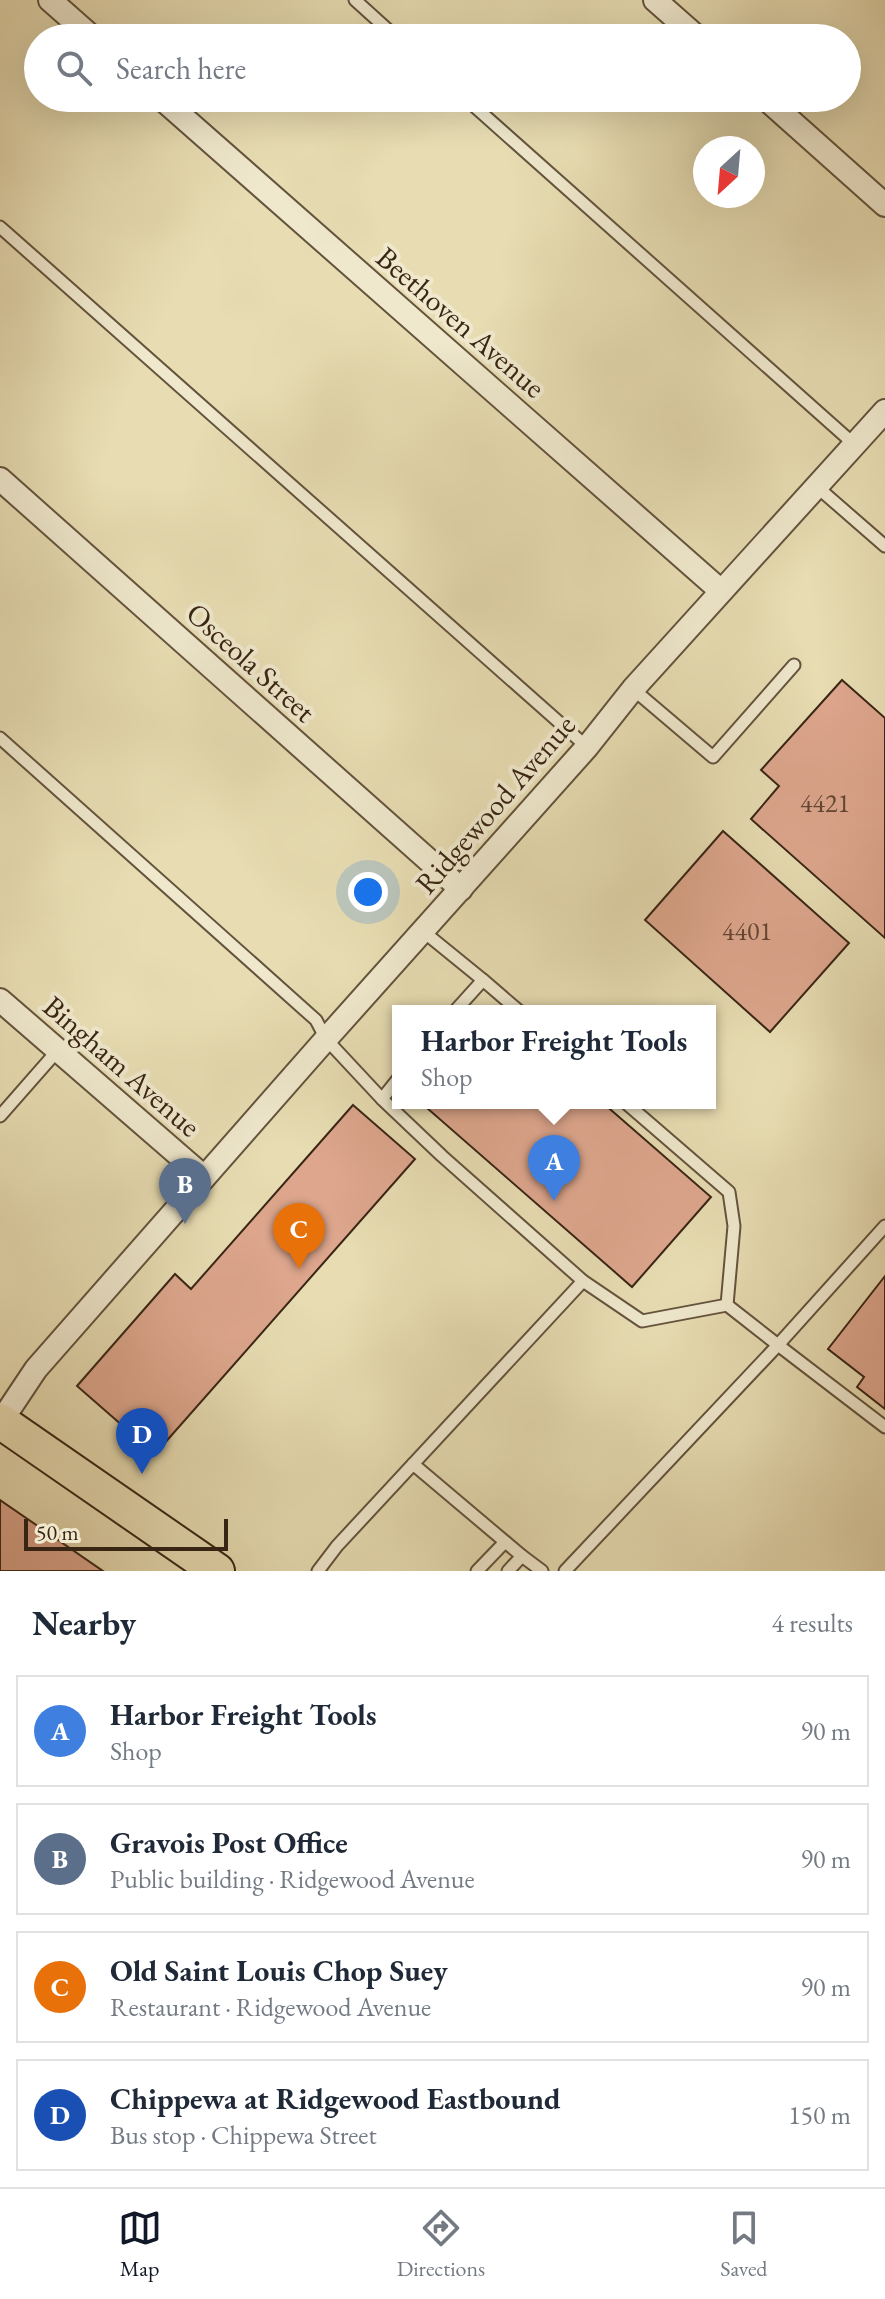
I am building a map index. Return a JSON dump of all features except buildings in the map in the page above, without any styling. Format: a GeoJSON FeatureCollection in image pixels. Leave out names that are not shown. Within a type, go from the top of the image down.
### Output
{"type":"FeatureCollection","features":[{"type":"Feature","properties":{"kind":"main road"},"geometry":{"type":"LineString","coordinates":[[0,1422],[217,1571]]}},
{"type":"Feature","properties":{"kind":"street"},"geometry":{"type":"LineString","coordinates":[[50,0],[77,24]]}},
{"type":"Feature","properties":{"kind":"street"},"geometry":{"type":"LineString","coordinates":[[655,0],[682,24]]}},
{"type":"Feature","properties":{"kind":"street","name":"Beethoven Avenue"},"geometry":{"type":"LineString","coordinates":[[177,112],[721,591]]}},
{"type":"Feature","properties":{"kind":"street"},"geometry":{"type":"LineString","coordinates":[[781,112],[885,205]]}},
{"type":"Feature","properties":{"kind":"street","name":"Ridgewood Avenue"},"geometry":{"type":"LineString","coordinates":[[0,1422],[36,1369],[204,1177],[587,747],[633,689],[885,411]]}},
{"type":"Feature","properties":{"kind":"street","name":"Osceola Street"},"geometry":{"type":"LineString","coordinates":[[0,479],[461,889]]}},
{"type":"Feature","properties":{"kind":"street","name":"Bingham Avenue"},"geometry":{"type":"LineString","coordinates":[[0,1000],[204,1177]]}},
{"type":"Feature","properties":{"kind":"lane"},"geometry":{"type":"LineString","coordinates":[[355,0],[382,24]]}},
{"type":"Feature","properties":{"kind":"lane"},"geometry":{"type":"LineString","coordinates":[[481,112],[855,445]]}},
{"type":"Feature","properties":{"kind":"lane"},"geometry":{"type":"LineString","coordinates":[[0,227],[587,747]]}},
{"type":"Feature","properties":{"kind":"lane"},"geometry":{"type":"LineString","coordinates":[[816,486],[885,546]]}},
{"type":"Feature","properties":{"kind":"lane"},"geometry":{"type":"LineString","coordinates":[[633,689],[713,757],[794,665]]}},
{"type":"Feature","properties":{"kind":"lane"},"geometry":{"type":"LineString","coordinates":[[0,738],[316,1020],[326,1039],[392,1108]]}},
{"type":"Feature","properties":{"kind":"lane"},"geometry":{"type":"LineString","coordinates":[[424,932],[512,1005]]}},
{"type":"Feature","properties":{"kind":"lane"},"geometry":{"type":"LineString","coordinates":[[460,1005],[483,980]]}},
{"type":"Feature","properties":{"kind":"lane"},"geometry":{"type":"LineString","coordinates":[[0,1116],[58,1050]]}},
{"type":"Feature","properties":{"kind":"lane"},"geometry":{"type":"LineString","coordinates":[[382,1099],[392,1086]]}},
{"type":"Feature","properties":{"kind":"lane"},"geometry":{"type":"LineString","coordinates":[[393,1109],[583,1281],[642,1321],[727,1305],[885,1427]]}},
{"type":"Feature","properties":{"kind":"lane"},"geometry":{"type":"LineString","coordinates":[[633,1109],[729,1192],[734,1226],[727,1305]]}},
{"type":"Feature","properties":{"kind":"lane"},"geometry":{"type":"LineString","coordinates":[[565,1571],[778,1345],[885,1226]]}},
{"type":"Feature","properties":{"kind":"lane"},"geometry":{"type":"LineString","coordinates":[[318,1571],[337,1546],[583,1281]]}},
{"type":"Feature","properties":{"kind":"lane"},"geometry":{"type":"LineString","coordinates":[[413,1464],[542,1571]]}},
{"type":"Feature","properties":{"kind":"lane"},"geometry":{"type":"LineString","coordinates":[[477,1571],[505,1542]]}},
{"type":"Feature","properties":{"kind":"lane"},"geometry":{"type":"LineString","coordinates":[[508,1571],[522,1556]]}},
{"type":"Feature","properties":{"kind":"place","name":"Harbor Freight Tools"},"geometry":{"type":"Point","coordinates":[554,1201]}},
{"type":"Feature","properties":{"kind":"place","name":"Gravois Post Office"},"geometry":{"type":"Point","coordinates":[185,1224]}},
{"type":"Feature","properties":{"kind":"place","name":"Old Saint Louis Chop Suey"},"geometry":{"type":"Point","coordinates":[299,1269]}},
{"type":"Feature","properties":{"kind":"place","name":"Chippewa at Ridgewood Eastbound"},"geometry":{"type":"Point","coordinates":[142,1474]}}]}
